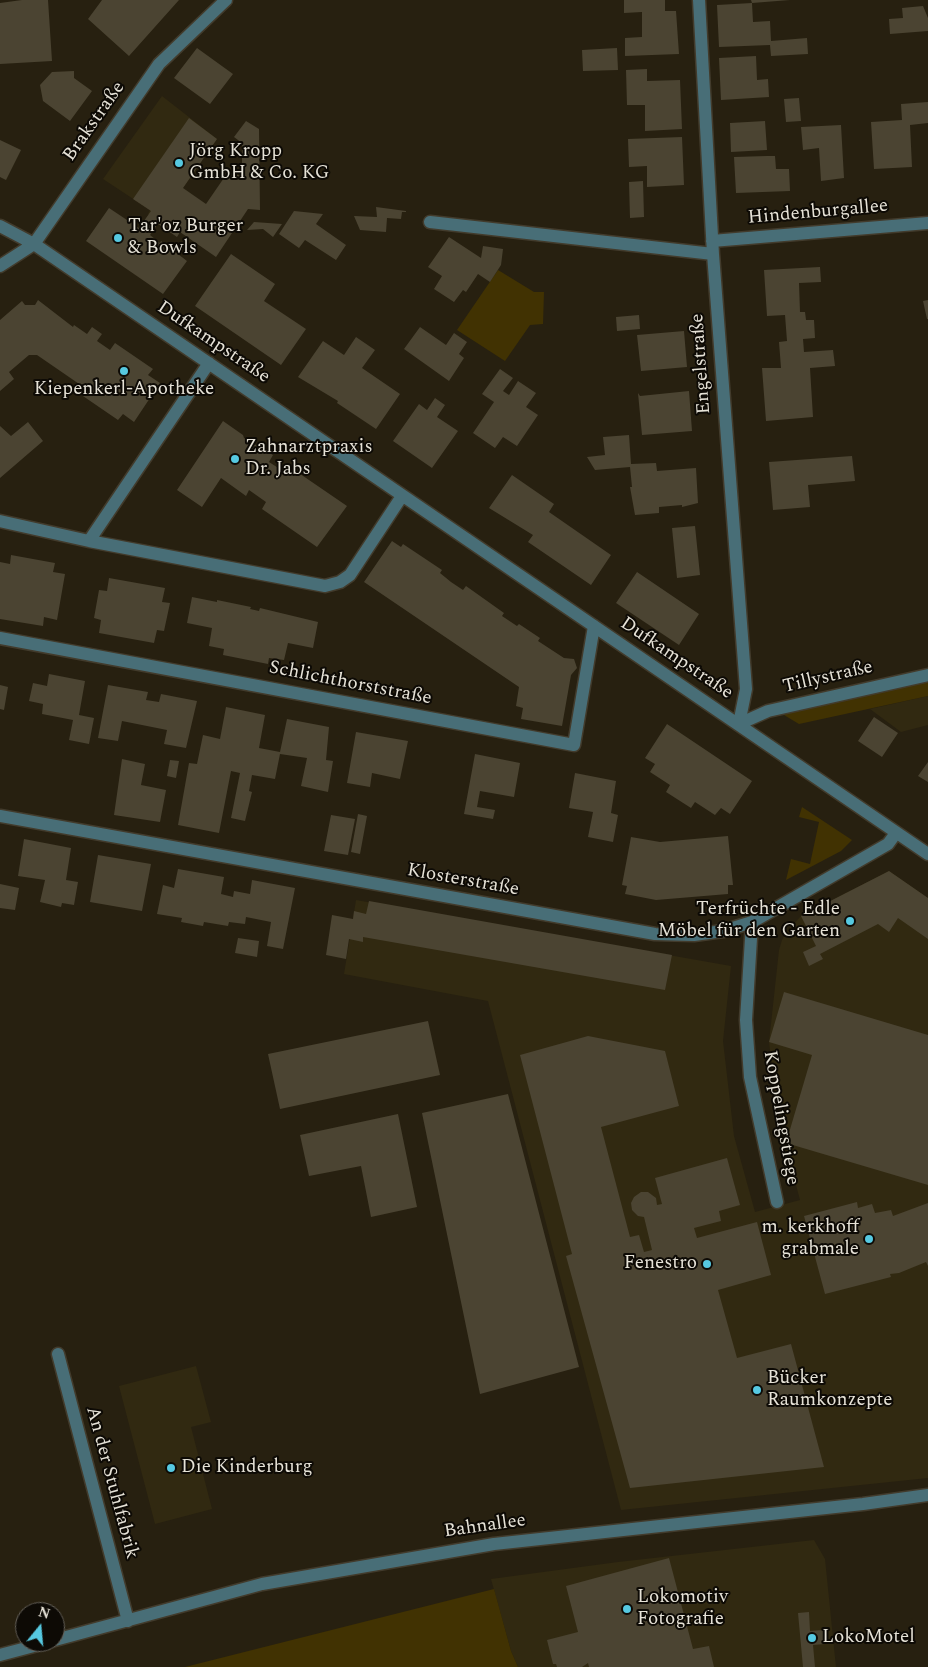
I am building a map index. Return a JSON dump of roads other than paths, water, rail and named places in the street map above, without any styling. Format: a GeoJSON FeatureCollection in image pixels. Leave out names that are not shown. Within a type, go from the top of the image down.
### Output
{"type":"FeatureCollection","features":[{"type":"Feature","properties":{"kind":"street","name":"Brakstraße"},"geometry":{"type":"LineString","coordinates":[[0,266],[34,244],[159,64],[226,0]]}},
{"type":"Feature","properties":{"kind":"street","name":"Engelstraße"},"geometry":{"type":"LineString","coordinates":[[699,0],[712,241],[746,689],[739,724]]}},
{"type":"Feature","properties":{"kind":"street"},"geometry":{"type":"LineString","coordinates":[[430,222],[713,254]]}},
{"type":"Feature","properties":{"kind":"street","name":"Hindenburgallee"},"geometry":{"type":"LineString","coordinates":[[712,241],[928,223]]}},
{"type":"Feature","properties":{"kind":"street","name":"Dufkampstraße"},"geometry":{"type":"LineString","coordinates":[[0,226],[34,244],[928,854]]}},
{"type":"Feature","properties":{"kind":"street"},"geometry":{"type":"LineString","coordinates":[[89,541],[209,363]]}},
{"type":"Feature","properties":{"kind":"street"},"geometry":{"type":"LineString","coordinates":[[0,521],[89,541],[325,586],[340,582],[350,575],[402,496]]}},
{"type":"Feature","properties":{"kind":"street","name":"Schlichthorststraße"},"geometry":{"type":"LineString","coordinates":[[0,638],[574,745],[594,626]]}},
{"type":"Feature","properties":{"kind":"street","name":"Tillystraße"},"geometry":{"type":"LineString","coordinates":[[739,724],[768,711],[928,675]]}},
{"type":"Feature","properties":{"kind":"street","name":"Klosterstraße"},"geometry":{"type":"LineString","coordinates":[[0,816],[655,934],[694,934],[723,931],[752,922],[888,844],[896,833]]}},
{"type":"Feature","properties":{"kind":"street","name":"Koppelingstiege"},"geometry":{"type":"LineString","coordinates":[[752,922],[746,1020],[750,1076],[777,1202]]}},
{"type":"Feature","properties":{"kind":"street","name":"An der Stuhlfabrik"},"geometry":{"type":"LineString","coordinates":[[58,1354],[128,1621]]}},
{"type":"Feature","properties":{"kind":"street","name":"Bahnallee"},"geometry":{"type":"LineString","coordinates":[[65,1637],[262,1584],[494,1544],[928,1495]]}},
{"type":"Feature","properties":{"kind":"street"},"geometry":{"type":"LineString","coordinates":[[0,1656],[15,1652]]}},
{"type":"Feature","properties":{"kind":"place","name":"Jörg Kropp GmbH & Co. KG"},"geometry":{"type":"Point","coordinates":[179,163]}},
{"type":"Feature","properties":{"kind":"place","name":"Tar'oz Burger & Bowls"},"geometry":{"type":"Point","coordinates":[118,238]}},
{"type":"Feature","properties":{"kind":"place","name":"Kiepenkerl-Apotheke"},"geometry":{"type":"Point","coordinates":[124,371]}},
{"type":"Feature","properties":{"kind":"place","name":"Zahnarztpraxis Dr. Jabs"},"geometry":{"type":"Point","coordinates":[235,459]}},
{"type":"Feature","properties":{"kind":"place","name":"Terfrüchte - Edle Möbel für den Garten"},"geometry":{"type":"Point","coordinates":[850,921]}},
{"type":"Feature","properties":{"kind":"place","name":"m. kerkhoff grabmale"},"geometry":{"type":"Point","coordinates":[869,1239]}},
{"type":"Feature","properties":{"kind":"place","name":"Fenestro"},"geometry":{"type":"Point","coordinates":[707,1264]}},
{"type":"Feature","properties":{"kind":"place","name":"Bücker Raumkonzepte"},"geometry":{"type":"Point","coordinates":[757,1390]}},
{"type":"Feature","properties":{"kind":"place","name":"Die Kinderburg"},"geometry":{"type":"Point","coordinates":[171,1468]}},
{"type":"Feature","properties":{"kind":"place","name":"Lokomotiv Fotografie"},"geometry":{"type":"Point","coordinates":[627,1609]}},
{"type":"Feature","properties":{"kind":"place","name":"LokoMotel"},"geometry":{"type":"Point","coordinates":[812,1638]}}]}
